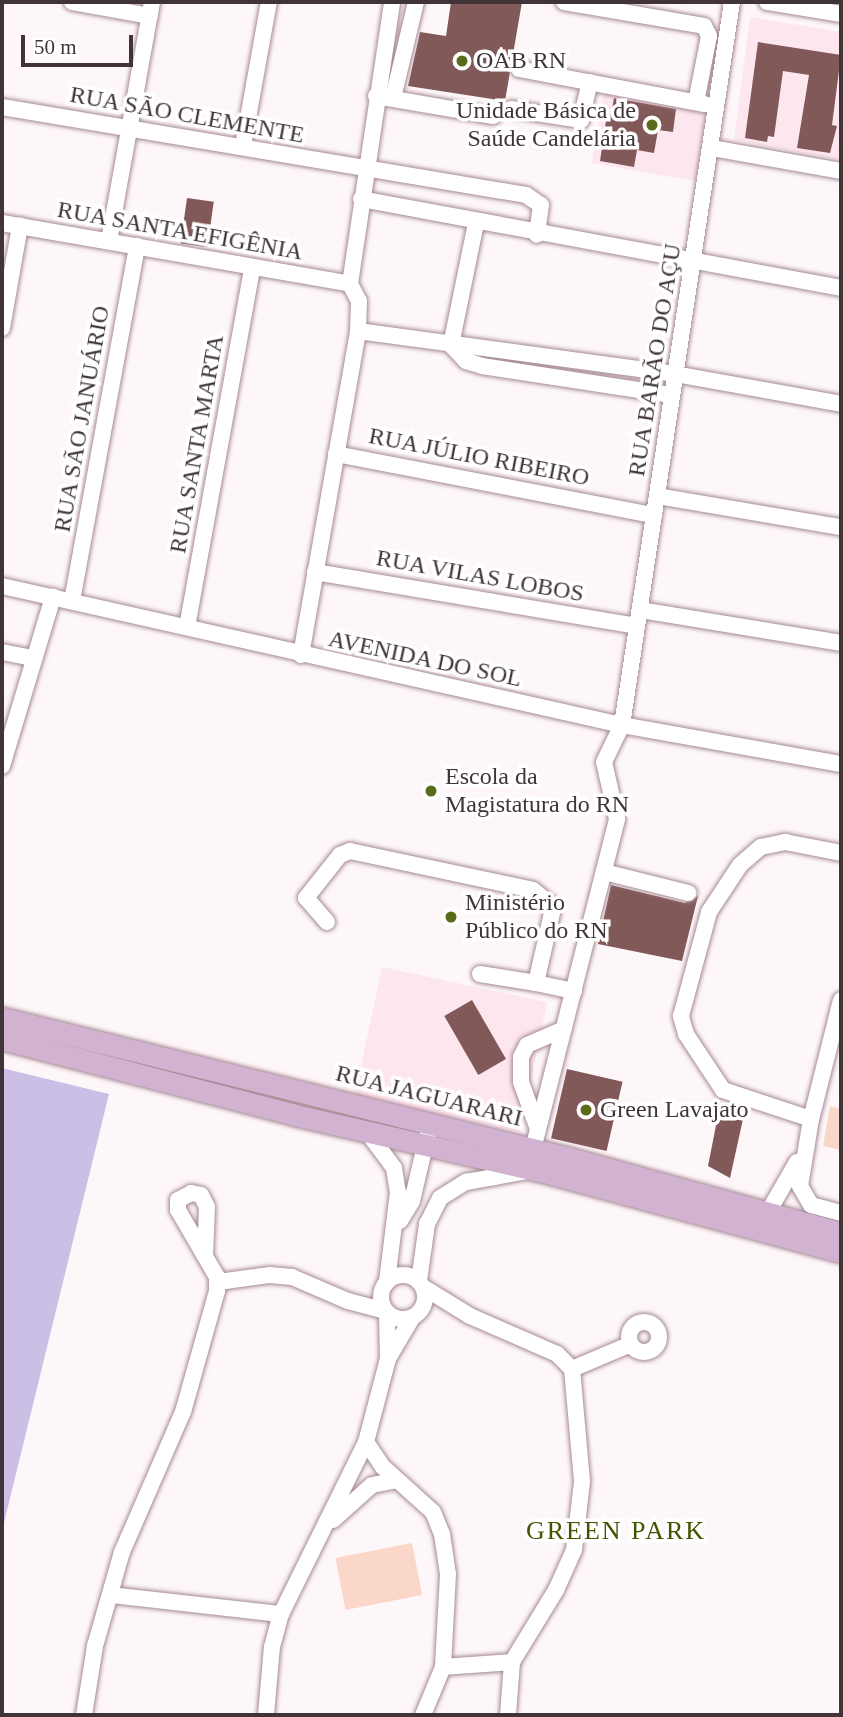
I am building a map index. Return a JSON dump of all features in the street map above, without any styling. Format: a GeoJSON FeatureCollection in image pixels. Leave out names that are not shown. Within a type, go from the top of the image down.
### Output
{"type":"FeatureCollection","features":[{"type":"Feature","properties":{"kind":"main road","name":"RUA JAGUARARI"},"geometry":{"type":"LineString","coordinates":[[2,1018],[428,1134],[535,1150],[841,1233]]}},
{"type":"Feature","properties":{"kind":"main road","name":"RUA JAGUARARI"},"geometry":{"type":"LineString","coordinates":[[2,1039],[368,1133],[428,1134]]}},
{"type":"Feature","properties":{"kind":"main road","name":"RUA JAGUARARI"},"geometry":{"type":"LineString","coordinates":[[535,1150],[841,1252]]}},
{"type":"Feature","properties":{"kind":"street"},"geometry":{"type":"LineString","coordinates":[[72,2],[151,9],[132,129],[109,241]]}},
{"type":"Feature","properties":{"kind":"street"},"geometry":{"type":"LineString","coordinates":[[243,146],[269,2]]}},
{"type":"Feature","properties":{"kind":"street"},"geometry":{"type":"LineString","coordinates":[[301,655],[358,331],[359,301],[350,284],[364,169],[392,2]]}},
{"type":"Feature","properties":{"kind":"street"},"geometry":{"type":"LineString","coordinates":[[393,98],[416,2]]}},
{"type":"Feature","properties":{"kind":"street"},"geometry":{"type":"LineString","coordinates":[[564,2],[704,26],[709,36],[696,102]]}},
{"type":"Feature","properties":{"kind":"street","name":"RUA BARÃO DO AÇU"},"geometry":{"type":"LineString","coordinates":[[535,1150],[614,835],[617,811],[604,768],[606,754],[622,726],[692,262],[712,148],[732,2]]}},
{"type":"Feature","properties":{"kind":"street"},"geometry":{"type":"LineString","coordinates":[[767,2],[841,14]]}},
{"type":"Feature","properties":{"kind":"street"},"geometry":{"type":"LineString","coordinates":[[519,69],[718,106]]}},
{"type":"Feature","properties":{"kind":"street"},"geometry":{"type":"LineString","coordinates":[[511,109],[581,120],[590,82]]}},
{"type":"Feature","properties":{"kind":"street"},"geometry":{"type":"LineString","coordinates":[[376,96],[493,116]]}},
{"type":"Feature","properties":{"kind":"street","name":"RUA SÃO CLEMENTE"},"geometry":{"type":"LineString","coordinates":[[2,107],[536,197],[542,214],[537,235]]}},
{"type":"Feature","properties":{"kind":"street"},"geometry":{"type":"LineString","coordinates":[[712,148],[841,171]]}},
{"type":"Feature","properties":{"kind":"street"},"geometry":{"type":"LineString","coordinates":[[361,199],[537,235],[841,288]]}},
{"type":"Feature","properties":{"kind":"street","name":"RUA SANTA EFIGÊNIA"},"geometry":{"type":"LineString","coordinates":[[2,223],[350,284]]}},
{"type":"Feature","properties":{"kind":"street"},"geometry":{"type":"LineString","coordinates":[[451,345],[476,223]]}},
{"type":"Feature","properties":{"kind":"street"},"geometry":{"type":"LineString","coordinates":[[2,328],[20,226]]}},
{"type":"Feature","properties":{"kind":"street","name":"RUA SÃO JANUÁRIO"},"geometry":{"type":"LineString","coordinates":[[72,601],[137,246]]}},
{"type":"Feature","properties":{"kind":"street","name":"RUA SANTA MARTA"},"geometry":{"type":"LineString","coordinates":[[187,627],[252,268]]}},
{"type":"Feature","properties":{"kind":"street"},"geometry":{"type":"LineString","coordinates":[[358,331],[675,374],[841,404]]}},
{"type":"Feature","properties":{"kind":"street"},"geometry":{"type":"LineString","coordinates":[[451,345],[466,361],[482,366],[672,395]]}},
{"type":"Feature","properties":{"kind":"street","name":"RUA JÚLIO RIBEIRO"},"geometry":{"type":"LineString","coordinates":[[336,454],[654,515]]}},
{"type":"Feature","properties":{"kind":"street"},"geometry":{"type":"LineString","coordinates":[[657,496],[841,527]]}},
{"type":"Feature","properties":{"kind":"street","name":"RUA VILAS LOBOS"},"geometry":{"type":"LineString","coordinates":[[315,572],[639,618],[841,643]]}},
{"type":"Feature","properties":{"kind":"street","name":"AVENIDA DO SOL"},"geometry":{"type":"LineString","coordinates":[[2,586],[622,726],[841,764]]}},
{"type":"Feature","properties":{"kind":"street"},"geometry":{"type":"LineString","coordinates":[[2,766],[53,597]]}},
{"type":"Feature","properties":{"kind":"street"},"geometry":{"type":"LineString","coordinates":[[2,652],[34,658]]}},
{"type":"Feature","properties":{"kind":"street"},"geometry":{"type":"LineString","coordinates":[[811,1119],[723,1090],[686,1034],[681,1016],[709,912],[740,865],[761,847],[785,842],[841,853]]}},
{"type":"Feature","properties":{"kind":"street"},"geometry":{"type":"LineString","coordinates":[[327,922],[306,898],[340,855],[350,851],[386,855],[533,890],[550,904],[552,913],[536,983]]}},
{"type":"Feature","properties":{"kind":"street"},"geometry":{"type":"LineString","coordinates":[[604,872],[688,892]]}},
{"type":"Feature","properties":{"kind":"street"},"geometry":{"type":"LineString","coordinates":[[480,974],[574,991]]}},
{"type":"Feature","properties":{"kind":"street"},"geometry":{"type":"LineString","coordinates":[[767,1214],[798,1172],[841,1000]]}},
{"type":"Feature","properties":{"kind":"street"},"geometry":{"type":"LineString","coordinates":[[265,1715],[272,1647],[281,1615],[366,1443],[388,1359],[417,1313],[428,1224],[440,1198],[449,1190],[535,1150],[521,1082],[521,1057],[527,1045],[564,1029]]}},
{"type":"Feature","properties":{"kind":"street"},"geometry":{"type":"LineString","coordinates":[[368,1133],[394,1168],[397,1226],[385,1301],[388,1359]]}},
{"type":"Feature","properties":{"kind":"street"},"geometry":{"type":"LineString","coordinates":[[397,1226],[412,1201],[428,1134]]}},
{"type":"Feature","properties":{"kind":"street"},"geometry":{"type":"LineString","coordinates":[[798,1172],[802,1196],[811,1205],[841,1213]]}},
{"type":"Feature","properties":{"kind":"street"},"geometry":{"type":"LineString","coordinates":[[84,1715],[95,1646],[122,1552],[183,1412],[218,1282],[205,1256]]}},
{"type":"Feature","properties":{"kind":"street"},"geometry":{"type":"LineString","coordinates":[[218,1282],[269,1275],[292,1277],[348,1301],[385,1301]]}},
{"type":"Feature","properties":{"kind":"street"},"geometry":{"type":"LineString","coordinates":[[385,1301],[399,1275],[421,1284],[454,1305],[557,1354],[572,1369],[582,1482],[573,1550],[556,1590],[512,1662],[508,1715]]}},
{"type":"Feature","properties":{"kind":"street"},"geometry":{"type":"LineString","coordinates":[[385,1301],[399,1320],[454,1305]]}},
{"type":"Feature","properties":{"kind":"street"},"geometry":{"type":"LineString","coordinates":[[572,1369],[631,1344]]}},
{"type":"Feature","properties":{"kind":"street"},"geometry":{"type":"LineString","coordinates":[[366,1443],[397,1480],[433,1512],[442,1534],[448,1574],[443,1667],[423,1715]]}},
{"type":"Feature","properties":{"kind":"street"},"geometry":{"type":"LineString","coordinates":[[325,1530],[372,1485],[397,1480]]}},
{"type":"Feature","properties":{"kind":"street"},"geometry":{"type":"LineString","coordinates":[[111,1595],[281,1615]]}},
{"type":"Feature","properties":{"kind":"street"},"geometry":{"type":"LineString","coordinates":[[443,1667],[512,1662]]}},
{"type":"Feature","properties":{"kind":"shaded area"},"geometry":{"type":"Polygon","coordinates":[[[750,17],[841,32],[841,160],[734,140],[750,17]]]}},
{"type":"Feature","properties":{"kind":"shaded area","name":"Unidade Básica de Saúde Candelária"},"geometry":{"type":"Polygon","coordinates":[[[604,92],[708,110],[696,181],[591,163],[604,92]]]}},
{"type":"Feature","properties":{"kind":"shaded area"},"geometry":{"type":"Polygon","coordinates":[[[382,967],[547,1002],[520,1132],[354,1097],[382,967]]]}},
{"type":"Feature","properties":{"kind":"shaded area"},"geometry":{"type":"Polygon","coordinates":[[[2,1068],[109,1094],[2,1531],[2,1068]]]}},
{"type":"Feature","properties":{"kind":"shaded area"},"geometry":{"type":"Polygon","coordinates":[[[830,1106],[841,1109],[841,1150],[823,1146],[830,1106]]]}},
{"type":"Feature","properties":{"kind":"shaded area"},"geometry":{"type":"Polygon","coordinates":[[[412,1543],[422,1595],[346,1610],[335,1558],[412,1543]]]}},
{"type":"Feature","properties":{"kind":"building","name":"OAB RN"},"geometry":{"type":"Polygon","coordinates":[[[451,2],[522,2],[505,101],[408,86],[420,32],[446,36],[451,2]]]}},
{"type":"Feature","properties":{"kind":"building"},"geometry":{"type":"Polygon","coordinates":[[[758,42],[841,55],[832,125],[837,126],[830,153],[797,148],[809,75],[783,71],[774,137],[768,136],[767,142],[745,138],[758,42]]]}},
{"type":"Feature","properties":{"kind":"building"},"geometry":{"type":"Polygon","coordinates":[[[614,98],[676,109],[673,132],[658,130],[654,153],[637,150],[634,167],[600,161],[607,114],[611,115],[614,98]]]}},
{"type":"Feature","properties":{"kind":"building"},"geometry":{"type":"Polygon","coordinates":[[[187,198],[214,202],[207,247],[181,244],[187,198]]]}},
{"type":"Feature","properties":{"kind":"building"},"geometry":{"type":"Polygon","coordinates":[[[611,885],[685,903],[698,896],[682,961],[598,944],[611,885]]]}},
{"type":"Feature","properties":{"kind":"building"},"geometry":{"type":"Polygon","coordinates":[[[472,1000],[506,1059],[478,1075],[444,1016],[472,1000]]]}},
{"type":"Feature","properties":{"kind":"building","name":"Green Lavajato"},"geometry":{"type":"Polygon","coordinates":[[[567,1069],[623,1082],[607,1151],[551,1138],[567,1069]]]}},
{"type":"Feature","properties":{"kind":"building"},"geometry":{"type":"Polygon","coordinates":[[[720,1105],[745,1110],[730,1178],[708,1166],[720,1105]]]}},
{"type":"Feature","properties":{"kind":"place","name":"OAB RN"},"geometry":{"type":"Point","coordinates":[462,61]}},
{"type":"Feature","properties":{"kind":"place","name":"Unidade Básica de Saúde Candelária"},"geometry":{"type":"Point","coordinates":[652,125]}},
{"type":"Feature","properties":{"kind":"place","name":"Escola da Magistatura do RN"},"geometry":{"type":"Point","coordinates":[431,791]}},
{"type":"Feature","properties":{"kind":"place","name":"Ministério Público do RN"},"geometry":{"type":"Point","coordinates":[451,917]}},
{"type":"Feature","properties":{"kind":"place","name":"Green Lavajato"},"geometry":{"type":"Point","coordinates":[586,1110]}},
{"type":"Feature","properties":{"kind":"district","name":"GREEN PARK"},"geometry":{"type":"Point","coordinates":[616,1531]}}]}
